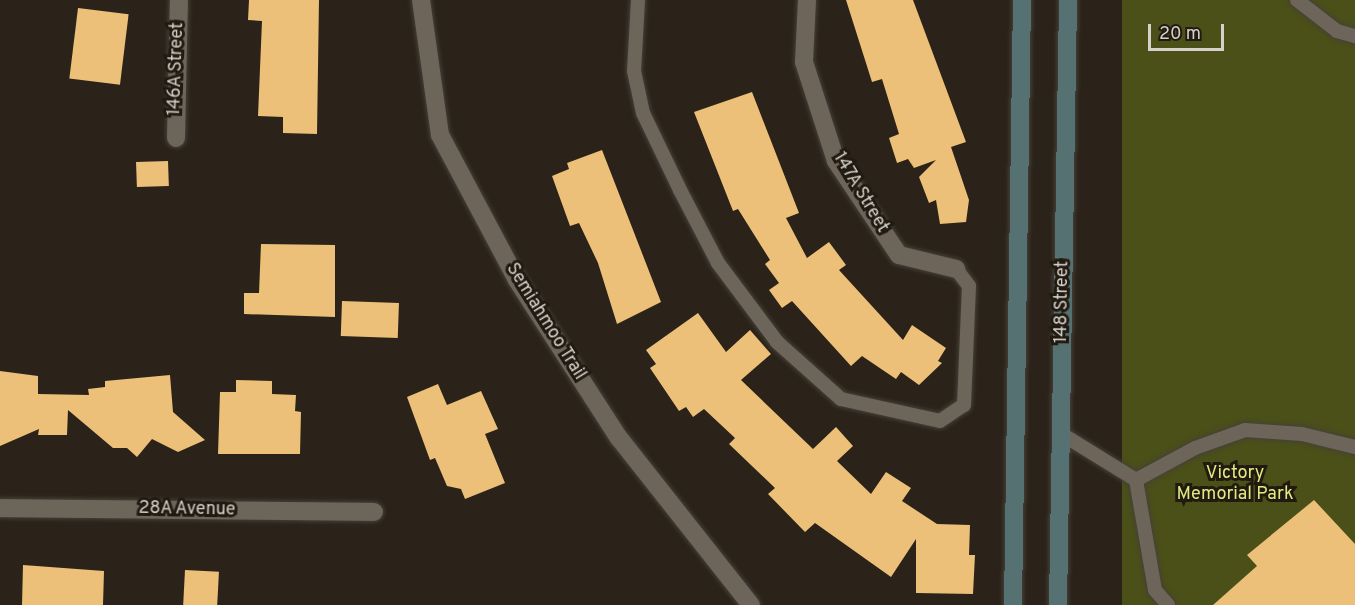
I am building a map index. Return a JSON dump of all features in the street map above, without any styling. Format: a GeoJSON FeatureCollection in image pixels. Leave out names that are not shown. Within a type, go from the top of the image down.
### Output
{"type":"FeatureCollection","features":[{"type":"Feature","properties":{"kind":"main road"},"geometry":{"type":"LineString","coordinates":[[1013,605],[1022,0]]}},
{"type":"Feature","properties":{"kind":"main road","name":"148 Street"},"geometry":{"type":"LineString","coordinates":[[1058,605],[1068,0]]}},
{"type":"Feature","properties":{"kind":"street","name":"146A Street"},"geometry":{"type":"LineString","coordinates":[[176,138],[179,0]]}},
{"type":"Feature","properties":{"kind":"street","name":"Semiahmoo Trail"},"geometry":{"type":"LineString","coordinates":[[421,0],[440,135],[517,280],[619,438],[751,605]]}},
{"type":"Feature","properties":{"kind":"street","name":"147A Street"},"geometry":{"type":"LineString","coordinates":[[807,0],[804,62],[836,161],[899,255],[956,269]]}},
{"type":"Feature","properties":{"kind":"street","name":"28A Avenue"},"geometry":{"type":"LineString","coordinates":[[0,508],[374,512]]}},
{"type":"Feature","properties":{"kind":"lane"},"geometry":{"type":"LineString","coordinates":[[638,0],[634,71],[643,113],[680,190],[718,263],[777,342],[841,399],[940,422],[964,405],[969,285],[956,269]]}},
{"type":"Feature","properties":{"kind":"lane"},"geometry":{"type":"LineString","coordinates":[[1297,0],[1337,30],[1355,36]]}},
{"type":"Feature","properties":{"kind":"lane"},"geometry":{"type":"LineString","coordinates":[[1136,480],[1194,447],[1245,430],[1302,434],[1355,447]]}},
{"type":"Feature","properties":{"kind":"lane"},"geometry":{"type":"LineString","coordinates":[[1060,433],[1136,480],[1155,590],[1168,605]]}},
{"type":"Feature","properties":{"kind":"green space","name":"Victory Memorial Park"},"geometry":{"type":"Polygon","coordinates":[[[1122,0],[1355,0],[1355,605],[1122,605],[1122,0]]]}},
{"type":"Feature","properties":{"kind":"building"},"geometry":{"type":"Polygon","coordinates":[[[249,0],[319,0],[317,134],[283,133],[283,117],[258,116],[262,21],[248,20],[249,0]]]}},
{"type":"Feature","properties":{"kind":"building"},"geometry":{"type":"Polygon","coordinates":[[[846,0],[913,0],[966,142],[951,147],[969,200],[966,222],[940,224],[936,200],[929,203],[919,177],[936,160],[914,168],[908,159],[897,163],[889,138],[899,134],[882,79],[872,82],[846,0]]]}},
{"type":"Feature","properties":{"kind":"building"},"geometry":{"type":"Polygon","coordinates":[[[78,8],[129,14],[120,85],[69,78],[78,8]]]}},
{"type":"Feature","properties":{"kind":"building"},"geometry":{"type":"Polygon","coordinates":[[[752,92],[799,213],[786,218],[807,258],[829,242],[846,265],[839,270],[903,340],[912,325],[946,348],[938,361],[942,363],[919,385],[901,372],[896,379],[862,356],[851,366],[792,301],[782,308],[769,290],[779,283],[765,264],[770,260],[738,209],[733,211],[694,112],[752,92]]]}},
{"type":"Feature","properties":{"kind":"building"},"geometry":{"type":"Polygon","coordinates":[[[602,150],[661,302],[617,324],[598,263],[579,223],[570,226],[552,176],[569,169],[567,163],[602,150]]]}},
{"type":"Feature","properties":{"kind":"building"},"geometry":{"type":"Polygon","coordinates":[[[168,161],[169,186],[137,187],[136,162],[168,161]]]}},
{"type":"Feature","properties":{"kind":"building"},"geometry":{"type":"Polygon","coordinates":[[[261,244],[335,245],[335,317],[244,314],[244,293],[259,293],[261,244]]]}},
{"type":"Feature","properties":{"kind":"building"},"geometry":{"type":"Polygon","coordinates":[[[342,301],[399,303],[398,338],[341,336],[342,301]]]}},
{"type":"Feature","properties":{"kind":"building"},"geometry":{"type":"Polygon","coordinates":[[[698,313],[726,352],[750,330],[771,354],[741,380],[813,449],[836,427],[853,446],[837,461],[871,494],[886,472],[911,488],[902,501],[937,524],[970,525],[969,555],[975,555],[973,594],[916,593],[916,539],[891,577],[815,523],[805,532],[768,494],[775,488],[729,444],[735,438],[704,409],[693,417],[686,407],[679,411],[650,368],[656,364],[646,350],[698,313]]]}},
{"type":"Feature","properties":{"kind":"building"},"geometry":{"type":"Polygon","coordinates":[[[0,371],[38,376],[38,394],[89,395],[88,389],[105,387],[105,381],[170,375],[173,412],[205,440],[178,452],[152,439],[137,457],[127,448],[113,448],[68,410],[67,435],[38,435],[39,429],[0,446],[0,371]]]}},
{"type":"Feature","properties":{"kind":"building"},"geometry":{"type":"Polygon","coordinates":[[[236,380],[272,381],[272,394],[296,395],[295,411],[301,412],[300,454],[218,454],[220,392],[236,392],[236,380]]]}},
{"type":"Feature","properties":{"kind":"building"},"geometry":{"type":"Polygon","coordinates":[[[438,384],[447,405],[481,391],[498,429],[485,434],[505,483],[465,499],[461,489],[447,486],[435,458],[430,460],[407,397],[438,384]]]}},
{"type":"Feature","properties":{"kind":"building"},"geometry":{"type":"Polygon","coordinates":[[[1314,500],[1355,544],[1355,605],[1213,605],[1257,566],[1247,555],[1314,500]]]}},
{"type":"Feature","properties":{"kind":"building"},"geometry":{"type":"Polygon","coordinates":[[[23,565],[104,571],[103,605],[22,605],[23,565]]]}},
{"type":"Feature","properties":{"kind":"building"},"geometry":{"type":"Polygon","coordinates":[[[185,570],[219,572],[217,605],[183,605],[185,570]]]}}]}
